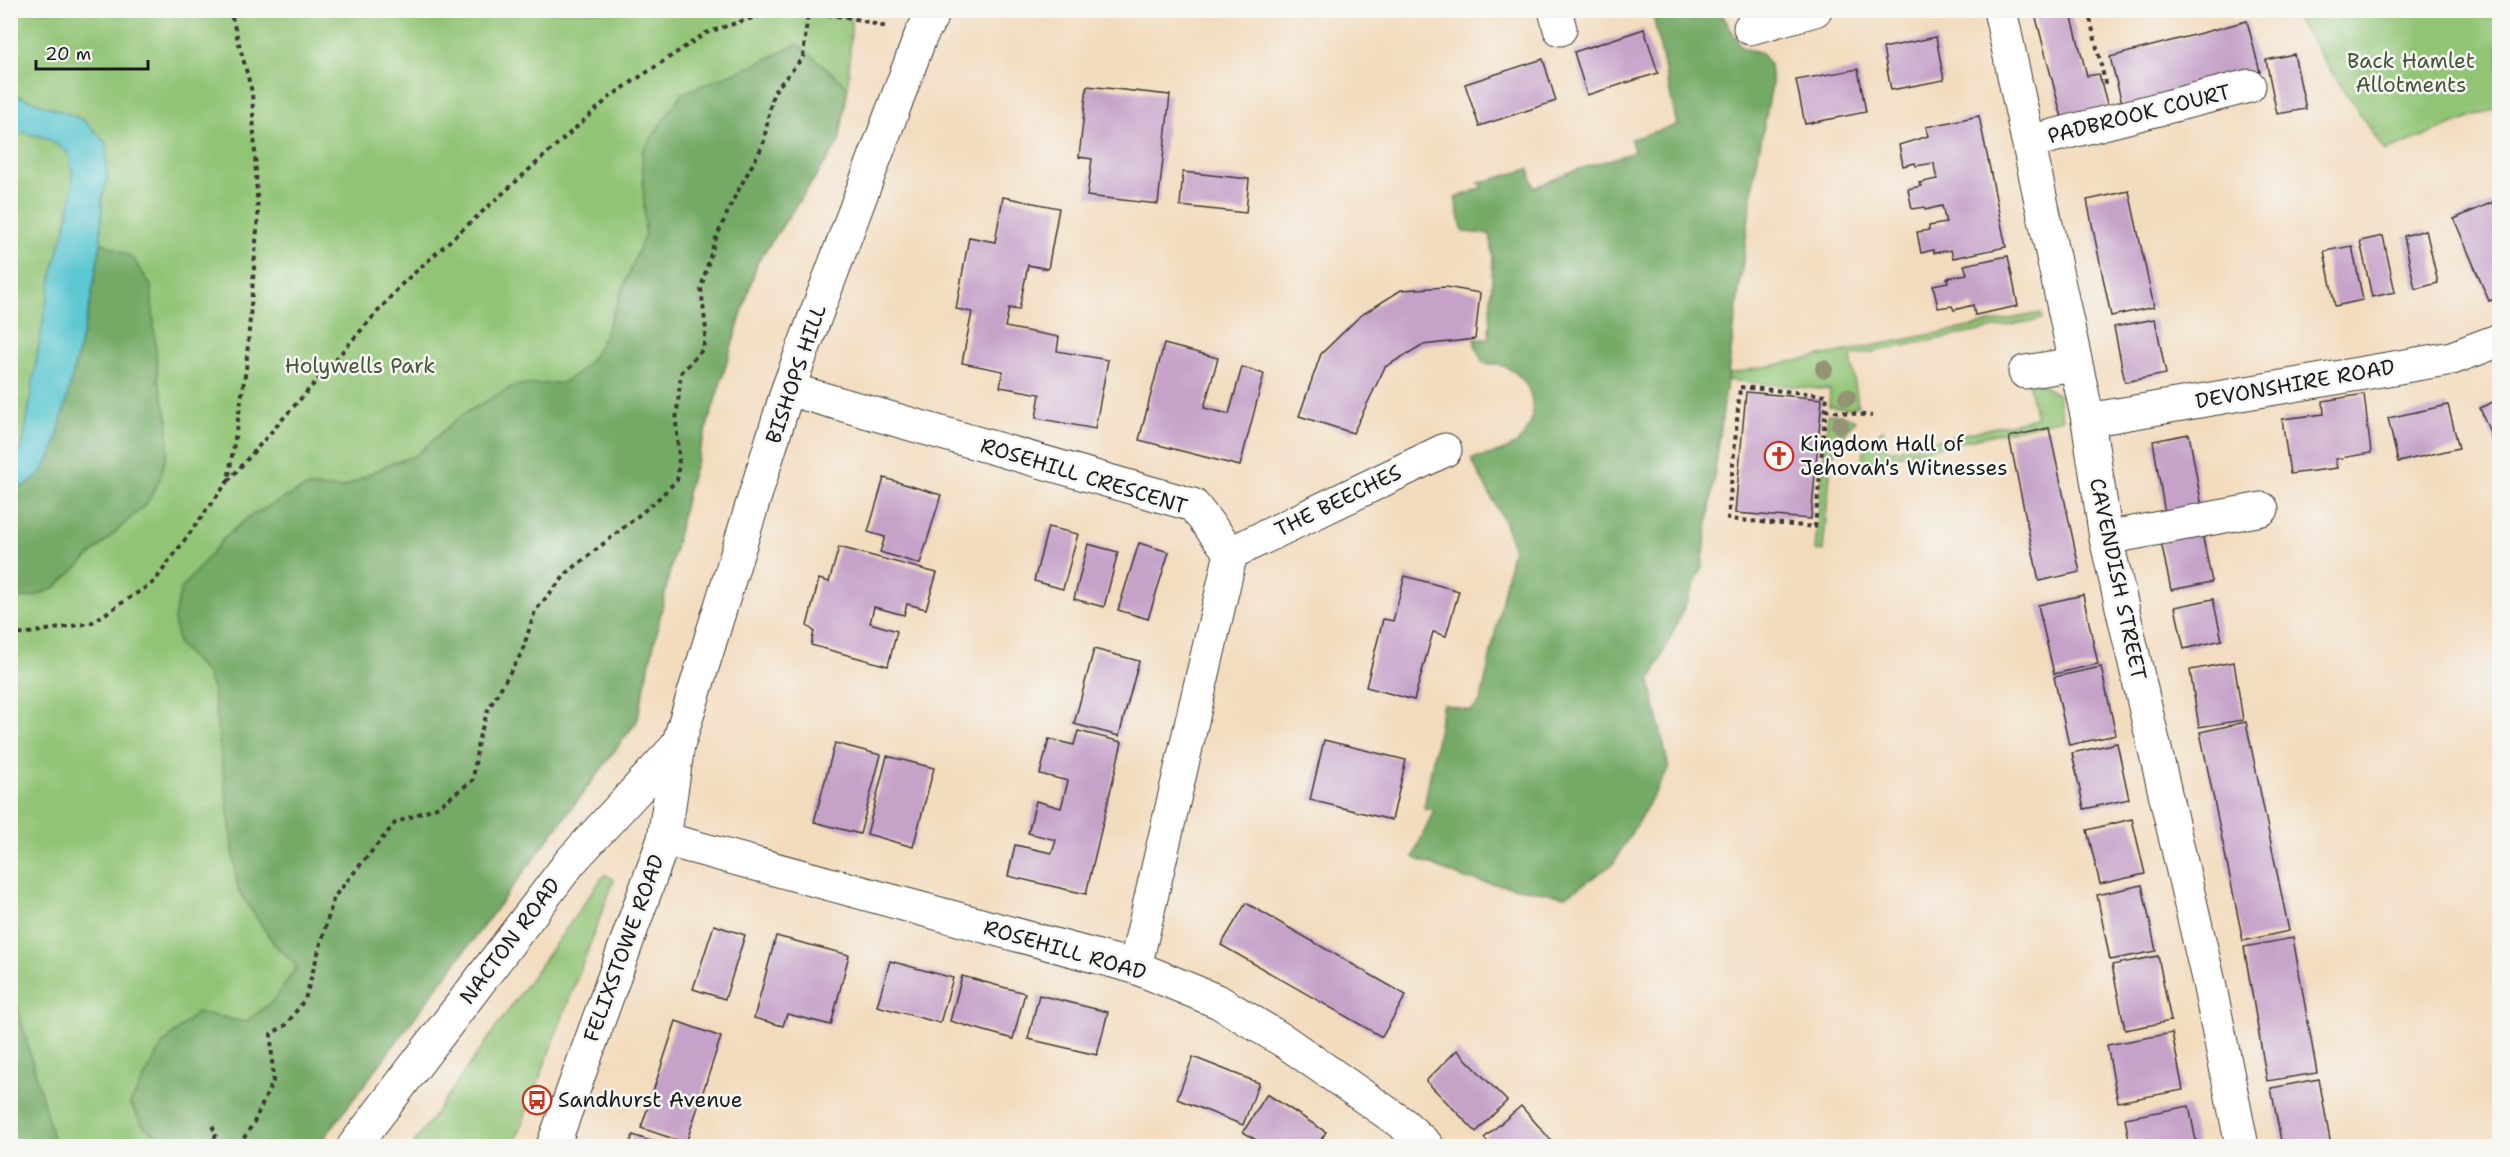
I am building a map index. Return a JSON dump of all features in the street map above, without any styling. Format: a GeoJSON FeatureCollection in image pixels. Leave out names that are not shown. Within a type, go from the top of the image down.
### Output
{"type":"FeatureCollection","features":[{"type":"Feature","properties":{"kind":"street"},"geometry":{"type":"LineString","coordinates":[[1750,28],[1815,10]]}},
{"type":"Feature","properties":{"kind":"street","name":"CAVENDISH STREET"},"geometry":{"type":"LineString","coordinates":[[2000,10],[2088,420],[2106,538],[2207,971],[2242,1146]]}},
{"type":"Feature","properties":{"kind":"street","name":"BISHOPS HILL"},"geometry":{"type":"LineString","coordinates":[[678,745],[788,389],[928,23]]}},
{"type":"Feature","properties":{"kind":"street","name":"PADBROOK COURT"},"geometry":{"type":"LineString","coordinates":[[2029,142],[2249,86]]}},
{"type":"Feature","properties":{"kind":"street","name":"DEVONSHIRE ROAD"},"geometry":{"type":"LineString","coordinates":[[2088,420],[2452,358],[2499,340]]}},
{"type":"Feature","properties":{"kind":"street"},"geometry":{"type":"LineString","coordinates":[[2025,372],[2075,364]]}},
{"type":"Feature","properties":{"kind":"street","name":"ROSEHILL CRESCENT"},"geometry":{"type":"LineString","coordinates":[[788,389],[1193,505],[1231,553]]}},
{"type":"Feature","properties":{"kind":"street","name":"THE BEECHES"},"geometry":{"type":"LineString","coordinates":[[1231,553],[1445,450]]}},
{"type":"Feature","properties":{"kind":"street"},"geometry":{"type":"LineString","coordinates":[[2106,538],[2262,509]]}},
{"type":"Feature","properties":{"kind":"street"},"geometry":{"type":"LineString","coordinates":[[1136,967],[1231,553]]}},
{"type":"Feature","properties":{"kind":"street","name":"FELIXSTOWE ROAD"},"geometry":{"type":"LineString","coordinates":[[553,1146],[664,839],[678,745]]}},
{"type":"Feature","properties":{"kind":"street","name":"NACTON ROAD"},"geometry":{"type":"LineString","coordinates":[[354,1146],[571,861],[678,745]]}},
{"type":"Feature","properties":{"kind":"street","name":"ROSEHILL ROAD"},"geometry":{"type":"LineString","coordinates":[[664,839],[1136,967],[1218,1002],[1284,1041],[1403,1124],[1427,1146]]}},
{"type":"Feature","properties":{"kind":"path"},"geometry":{"type":"LineString","coordinates":[[228,481],[246,369],[258,216],[252,92],[230,10]]}},
{"type":"Feature","properties":{"kind":"path"},"geometry":{"type":"LineString","coordinates":[[2088,10],[2115,121]]}},
{"type":"Feature","properties":{"kind":"path"},"geometry":{"type":"LineString","coordinates":[[10,636],[91,623],[154,582],[228,481],[402,284],[611,96],[706,33],[782,11],[928,23]]}},
{"type":"Feature","properties":{"kind":"path"},"geometry":{"type":"LineString","coordinates":[[239,1146],[254,1122],[273,1081],[271,1034],[286,1025],[305,999],[334,897],[395,823],[439,806],[473,780],[478,741],[488,710],[522,652],[535,611],[567,573],[654,503],[677,480],[679,459],[676,422],[681,374],[703,349],[706,330],[701,288],[714,243],[733,200],[763,145],[773,93],[803,57],[808,12]]}},
{"type":"Feature","properties":{"kind":"path"},"geometry":{"type":"LineString","coordinates":[[1740,387],[1827,395],[1815,527],[1786,525],[1728,519],[1740,387]]}},
{"type":"Feature","properties":{"kind":"path"},"geometry":{"type":"LineString","coordinates":[[1825,410],[1872,416]]}},
{"type":"Feature","properties":{"kind":"path"},"geometry":{"type":"LineString","coordinates":[[1786,525],[1787,518]]}},
{"type":"Feature","properties":{"kind":"path"},"geometry":{"type":"LineString","coordinates":[[212,1126],[216,1133],[214,1142],[218,1146]]}},
{"type":"Feature","properties":{"kind":"green space","name":"Holywells Park"},"geometry":{"type":"Polygon","coordinates":[[[10,11],[852,11],[848,87],[839,142],[757,263],[688,489],[637,721],[318,1146],[11,1146],[10,11]]]}},
{"type":"Feature","properties":{"kind":"green space"},"geometry":{"type":"Polygon","coordinates":[[[1652,11],[1720,11],[1742,48],[1760,52],[1770,65],[1772,85],[1755,172],[1702,568],[1650,682],[1669,769],[1613,864],[1566,896],[1465,879],[1413,857],[1434,810],[1424,808],[1443,704],[1471,711],[1481,701],[1513,547],[1504,521],[1471,459],[1496,453],[1514,445],[1526,432],[1532,412],[1532,401],[1524,381],[1506,367],[1483,363],[1475,345],[1475,339],[1489,339],[1493,257],[1490,234],[1463,232],[1455,198],[1484,187],[1479,183],[1529,169],[1534,188],[1570,172],[1634,152],[1631,139],[1677,125],[1652,11]]]}},
{"type":"Feature","properties":{"kind":"green space","name":"Back Hamlet Allotments"},"geometry":{"type":"Polygon","coordinates":[[[2291,11],[2499,11],[2499,107],[2385,151],[2291,11]]]}},
{"type":"Feature","properties":{"kind":"green space"},"geometry":{"type":"Polygon","coordinates":[[[798,44],[848,87],[839,142],[757,263],[688,489],[637,721],[318,1146],[166,1146],[169,1141],[144,1127],[130,1104],[162,1045],[197,1012],[246,1022],[275,999],[297,966],[274,944],[238,890],[213,692],[207,674],[178,644],[174,618],[181,589],[225,537],[250,516],[306,487],[343,488],[389,464],[415,456],[460,416],[515,385],[562,383],[577,374],[592,358],[603,338],[645,234],[642,152],[682,93],[752,66],[798,44]]]}},
{"type":"Feature","properties":{"kind":"green space"},"geometry":{"type":"Polygon","coordinates":[[[101,242],[132,257],[151,286],[158,379],[168,419],[168,449],[160,479],[147,503],[56,587],[33,597],[11,599],[11,488],[27,484],[38,476],[54,449],[90,304],[101,242]]]}},
{"type":"Feature","properties":{"kind":"green space"},"geometry":{"type":"Polygon","coordinates":[[[2041,313],[2042,319],[1851,356],[1858,406],[1850,408],[1829,406],[1830,390],[1728,380],[1729,374],[2041,313]]]}},
{"type":"Feature","properties":{"kind":"green space"},"geometry":{"type":"Polygon","coordinates":[[[2035,380],[2058,395],[2062,419],[1861,464],[1868,445],[1883,430],[1888,451],[2036,418],[2028,381],[2035,380]]]}},
{"type":"Feature","properties":{"kind":"green space"},"geometry":{"type":"Polygon","coordinates":[[[1828,414],[1846,416],[1855,420],[1836,446],[1831,463],[1823,551],[1815,550],[1828,414]]]}},
{"type":"Feature","properties":{"kind":"green space"},"geometry":{"type":"Polygon","coordinates":[[[605,874],[614,880],[514,1146],[412,1146],[605,874]]]}},
{"type":"Feature","properties":{"kind":"green space"},"geometry":{"type":"Polygon","coordinates":[[[11,993],[17,1005],[55,1146],[11,1146],[11,993]]]}},
{"type":"Feature","properties":{"kind":"water"},"geometry":{"type":"Polygon","coordinates":[[[11,93],[84,120],[106,143],[107,180],[102,199],[101,242],[90,304],[54,449],[38,476],[27,484],[11,488],[11,465],[23,444],[44,315],[69,212],[72,182],[68,152],[44,137],[11,130],[11,93]]]}},
{"type":"Feature","properties":{"kind":"building"},"geometry":{"type":"Polygon","coordinates":[[[2034,10],[2070,10],[2087,76],[2099,74],[2109,111],[2063,122],[2034,10]]]}},
{"type":"Feature","properties":{"kind":"building"},"geometry":{"type":"Polygon","coordinates":[[[2247,21],[2260,72],[2123,107],[2110,57],[2247,21]]]}},
{"type":"Feature","properties":{"kind":"building"},"geometry":{"type":"Polygon","coordinates":[[[1644,29],[1658,73],[1587,95],[1574,52],[1644,29]]]}},
{"type":"Feature","properties":{"kind":"building"},"geometry":{"type":"Polygon","coordinates":[[[1936,37],[1944,80],[1891,90],[1883,48],[1936,37]]]}},
{"type":"Feature","properties":{"kind":"building"},"geometry":{"type":"Polygon","coordinates":[[[2294,54],[2306,109],[2277,114],[2266,60],[2294,54]]]}},
{"type":"Feature","properties":{"kind":"building"},"geometry":{"type":"Polygon","coordinates":[[[1543,59],[1556,101],[1479,126],[1465,84],[1543,59]]]}},
{"type":"Feature","properties":{"kind":"building"},"geometry":{"type":"Polygon","coordinates":[[[1858,69],[1866,112],[1805,124],[1796,80],[1858,69]]]}},
{"type":"Feature","properties":{"kind":"building"},"geometry":{"type":"Polygon","coordinates":[[[1087,86],[1170,95],[1158,204],[1087,196],[1092,159],[1079,157],[1087,86]]]}},
{"type":"Feature","properties":{"kind":"building"},"geometry":{"type":"Polygon","coordinates":[[[1979,116],[2006,247],[1953,258],[1951,250],[1921,253],[1917,232],[1929,230],[1929,226],[1946,223],[1942,206],[1925,210],[1925,207],[1912,209],[1908,189],[1921,186],[1919,183],[1937,179],[1934,163],[1916,166],[1915,163],[1903,166],[1899,145],[1928,136],[1926,127],[1979,116]]]}},
{"type":"Feature","properties":{"kind":"building"},"geometry":{"type":"Polygon","coordinates":[[[1183,172],[1249,179],[1246,213],[1180,206],[1183,172]]]}},
{"type":"Feature","properties":{"kind":"building"},"geometry":{"type":"Polygon","coordinates":[[[2129,191],[2154,307],[2111,316],[2087,200],[2129,191]]]}},
{"type":"Feature","properties":{"kind":"building"},"geometry":{"type":"Polygon","coordinates":[[[1003,197],[1059,208],[1048,269],[1028,265],[1019,310],[1009,308],[1005,327],[1059,337],[1057,351],[1108,360],[1095,429],[1036,418],[1040,394],[1000,387],[1003,371],[962,363],[972,312],[956,309],[969,237],[995,242],[1003,197]]]}},
{"type":"Feature","properties":{"kind":"building"},"geometry":{"type":"Polygon","coordinates":[[[2493,202],[2499,218],[2499,297],[2489,301],[2454,219],[2493,202]]]}},
{"type":"Feature","properties":{"kind":"building"},"geometry":{"type":"Polygon","coordinates":[[[2426,230],[2438,283],[2415,289],[2404,236],[2426,230]]]}},
{"type":"Feature","properties":{"kind":"building"},"geometry":{"type":"Polygon","coordinates":[[[2383,236],[2395,292],[2372,297],[2360,241],[2383,236]]]}},
{"type":"Feature","properties":{"kind":"building"},"geometry":{"type":"Polygon","coordinates":[[[2352,246],[2363,300],[2335,306],[2324,251],[2352,246]]]}},
{"type":"Feature","properties":{"kind":"building"},"geometry":{"type":"Polygon","coordinates":[[[2008,256],[2018,306],[1975,315],[1973,305],[1954,310],[1952,306],[1938,308],[1933,285],[1948,282],[1947,278],[1967,274],[1964,265],[2008,256]]]}},
{"type":"Feature","properties":{"kind":"building"},"geometry":{"type":"Polygon","coordinates":[[[1446,287],[1480,293],[1475,339],[1422,345],[1385,367],[1353,433],[1299,416],[1321,354],[1360,316],[1401,290],[1446,287]]]}},
{"type":"Feature","properties":{"kind":"building"},"geometry":{"type":"Polygon","coordinates":[[[2155,319],[2166,374],[2125,382],[2114,327],[2155,319]]]}},
{"type":"Feature","properties":{"kind":"building"},"geometry":{"type":"Polygon","coordinates":[[[1164,344],[1218,358],[1204,408],[1229,414],[1242,367],[1264,374],[1240,466],[1139,440],[1164,344]]]}},
{"type":"Feature","properties":{"kind":"building","name":"Kingdom Hall of Jehovah's Witnesses"},"geometry":{"type":"Polygon","coordinates":[[[1746,392],[1822,399],[1811,519],[1735,513],[1746,392]]]}},
{"type":"Feature","properties":{"kind":"building"},"geometry":{"type":"Polygon","coordinates":[[[2364,394],[2371,453],[2335,459],[2337,468],[2290,474],[2282,419],[2324,414],[2323,401],[2364,394]]]}},
{"type":"Feature","properties":{"kind":"building"},"geometry":{"type":"Polygon","coordinates":[[[2499,399],[2499,455],[2480,408],[2499,399]]]}},
{"type":"Feature","properties":{"kind":"building"},"geometry":{"type":"Polygon","coordinates":[[[2448,405],[2459,448],[2398,462],[2388,418],[2448,405]]]}},
{"type":"Feature","properties":{"kind":"building"},"geometry":{"type":"Polygon","coordinates":[[[2049,428],[2080,572],[2039,581],[2009,437],[2049,428]]]}},
{"type":"Feature","properties":{"kind":"building"},"geometry":{"type":"Polygon","coordinates":[[[2189,434],[2202,507],[2165,514],[2153,441],[2189,434]]]}},
{"type":"Feature","properties":{"kind":"building"},"geometry":{"type":"Polygon","coordinates":[[[884,478],[941,495],[920,564],[880,552],[885,537],[868,532],[884,478]]]}},
{"type":"Feature","properties":{"kind":"building"},"geometry":{"type":"Polygon","coordinates":[[[1048,527],[1078,534],[1063,589],[1034,581],[1048,527]]]}},
{"type":"Feature","properties":{"kind":"building"},"geometry":{"type":"Polygon","coordinates":[[[2201,528],[2212,582],[2171,590],[2160,537],[2201,528]]]}},
{"type":"Feature","properties":{"kind":"building"},"geometry":{"type":"Polygon","coordinates":[[[1139,543],[1169,552],[1148,619],[1118,610],[1139,543]]]}},
{"type":"Feature","properties":{"kind":"building"},"geometry":{"type":"Polygon","coordinates":[[[1088,544],[1118,552],[1104,607],[1074,599],[1088,544]]]}},
{"type":"Feature","properties":{"kind":"building"},"geometry":{"type":"Polygon","coordinates":[[[839,547],[937,573],[926,609],[907,604],[904,615],[874,607],[870,623],[897,631],[888,666],[811,645],[814,631],[807,626],[819,579],[829,582],[839,547]]]}},
{"type":"Feature","properties":{"kind":"building"},"geometry":{"type":"Polygon","coordinates":[[[1405,576],[1459,591],[1446,636],[1433,632],[1414,700],[1366,687],[1383,619],[1393,621],[1405,576]]]}},
{"type":"Feature","properties":{"kind":"building"},"geometry":{"type":"Polygon","coordinates":[[[2083,595],[2098,664],[2054,674],[2038,605],[2083,595]]]}},
{"type":"Feature","properties":{"kind":"building"},"geometry":{"type":"Polygon","coordinates":[[[2213,599],[2222,640],[2184,649],[2175,607],[2213,599]]]}},
{"type":"Feature","properties":{"kind":"building"},"geometry":{"type":"Polygon","coordinates":[[[1094,649],[1139,661],[1119,736],[1074,724],[1094,649]]]}},
{"type":"Feature","properties":{"kind":"building"},"geometry":{"type":"Polygon","coordinates":[[[2234,662],[2243,720],[2199,727],[2190,670],[2234,662]]]}},
{"type":"Feature","properties":{"kind":"building"},"geometry":{"type":"Polygon","coordinates":[[[2101,667],[2116,735],[2069,745],[2054,677],[2101,667]]]}},
{"type":"Feature","properties":{"kind":"building"},"geometry":{"type":"Polygon","coordinates":[[[2246,722],[2289,931],[2243,941],[2200,732],[2246,722]]]}},
{"type":"Feature","properties":{"kind":"building"},"geometry":{"type":"Polygon","coordinates":[[[1078,731],[1122,742],[1086,894],[1008,876],[1015,845],[1052,853],[1056,840],[1028,833],[1036,801],[1061,808],[1068,781],[1040,774],[1049,739],[1074,745],[1078,731]]]}},
{"type":"Feature","properties":{"kind":"building"},"geometry":{"type":"Polygon","coordinates":[[[1324,740],[1406,760],[1392,820],[1310,800],[1324,740]]]}},
{"type":"Feature","properties":{"kind":"building"},"geometry":{"type":"Polygon","coordinates":[[[835,743],[881,755],[860,834],[814,822],[835,743]]]}},
{"type":"Feature","properties":{"kind":"building"},"geometry":{"type":"Polygon","coordinates":[[[2117,743],[2129,799],[2084,809],[2072,753],[2117,743]]]}},
{"type":"Feature","properties":{"kind":"building"},"geometry":{"type":"Polygon","coordinates":[[[887,756],[934,768],[913,847],[867,834],[887,756]]]}},
{"type":"Feature","properties":{"kind":"building"},"geometry":{"type":"Polygon","coordinates":[[[2132,819],[2145,874],[2100,884],[2087,830],[2132,819]]]}},
{"type":"Feature","properties":{"kind":"building"},"geometry":{"type":"Polygon","coordinates":[[[2142,885],[2156,951],[2110,960],[2097,895],[2142,885]]]}},
{"type":"Feature","properties":{"kind":"building"},"geometry":{"type":"Polygon","coordinates":[[[1246,903],[1406,995],[1382,1037],[1221,945],[1246,903]]]}},
{"type":"Feature","properties":{"kind":"building"},"geometry":{"type":"Polygon","coordinates":[[[714,925],[745,935],[725,999],[693,989],[714,925]]]}},
{"type":"Feature","properties":{"kind":"building"},"geometry":{"type":"Polygon","coordinates":[[[776,936],[849,955],[831,1025],[787,1014],[783,1026],[754,1018],[776,936]]]}},
{"type":"Feature","properties":{"kind":"building"},"geometry":{"type":"Polygon","coordinates":[[[2293,938],[2317,1073],[2267,1081],[2244,947],[2293,938]]]}},
{"type":"Feature","properties":{"kind":"building"},"geometry":{"type":"Polygon","coordinates":[[[2158,956],[2171,1021],[2125,1030],[2112,965],[2158,956]]]}},
{"type":"Feature","properties":{"kind":"building"},"geometry":{"type":"Polygon","coordinates":[[[890,961],[953,978],[940,1023],[877,1006],[890,961]]]}},
{"type":"Feature","properties":{"kind":"building"},"geometry":{"type":"Polygon","coordinates":[[[962,976],[1025,993],[1013,1039],[950,1021],[962,976]]]}},
{"type":"Feature","properties":{"kind":"building"},"geometry":{"type":"Polygon","coordinates":[[[1039,995],[1108,1012],[1097,1055],[1028,1039],[1039,995]]]}},
{"type":"Feature","properties":{"kind":"building"},"geometry":{"type":"Polygon","coordinates":[[[676,1021],[721,1037],[686,1143],[641,1128],[676,1021]]]}},
{"type":"Feature","properties":{"kind":"building"},"geometry":{"type":"Polygon","coordinates":[[[2172,1033],[2183,1090],[2118,1102],[2107,1045],[2172,1033]]]}},
{"type":"Feature","properties":{"kind":"building"},"geometry":{"type":"Polygon","coordinates":[[[1457,1050],[1507,1101],[1476,1132],[1426,1081],[1457,1050]]]}},
{"type":"Feature","properties":{"kind":"building"},"geometry":{"type":"Polygon","coordinates":[[[1193,1057],[1259,1083],[1243,1125],[1177,1099],[1193,1057]]]}},
{"type":"Feature","properties":{"kind":"building"},"geometry":{"type":"Polygon","coordinates":[[[2319,1079],[2331,1146],[2282,1146],[2271,1088],[2319,1079]]]}},
{"type":"Feature","properties":{"kind":"building"},"geometry":{"type":"Polygon","coordinates":[[[1267,1094],[1326,1132],[1317,1146],[1266,1146],[1243,1132],[1267,1094]]]}},
{"type":"Feature","properties":{"kind":"building"},"geometry":{"type":"Polygon","coordinates":[[[1521,1106],[1556,1146],[1491,1146],[1484,1138],[1521,1106]]]}},
{"type":"Feature","properties":{"kind":"building"},"geometry":{"type":"Polygon","coordinates":[[[2189,1106],[2197,1146],[2130,1146],[2125,1118],[2189,1106]]]}},
{"type":"Feature","properties":{"kind":"building"},"geometry":{"type":"Polygon","coordinates":[[[633,1135],[664,1146],[629,1146],[633,1135]]]}},
{"type":"Feature","properties":{"kind":"place","name":"Kingdom Hall of Jehovah's Witnesses"},"geometry":{"type":"Point","coordinates":[1779,456]}},
{"type":"Feature","properties":{"kind":"place","name":"Sandhurst Avenue"},"geometry":{"type":"Point","coordinates":[537,1100]}}]}
